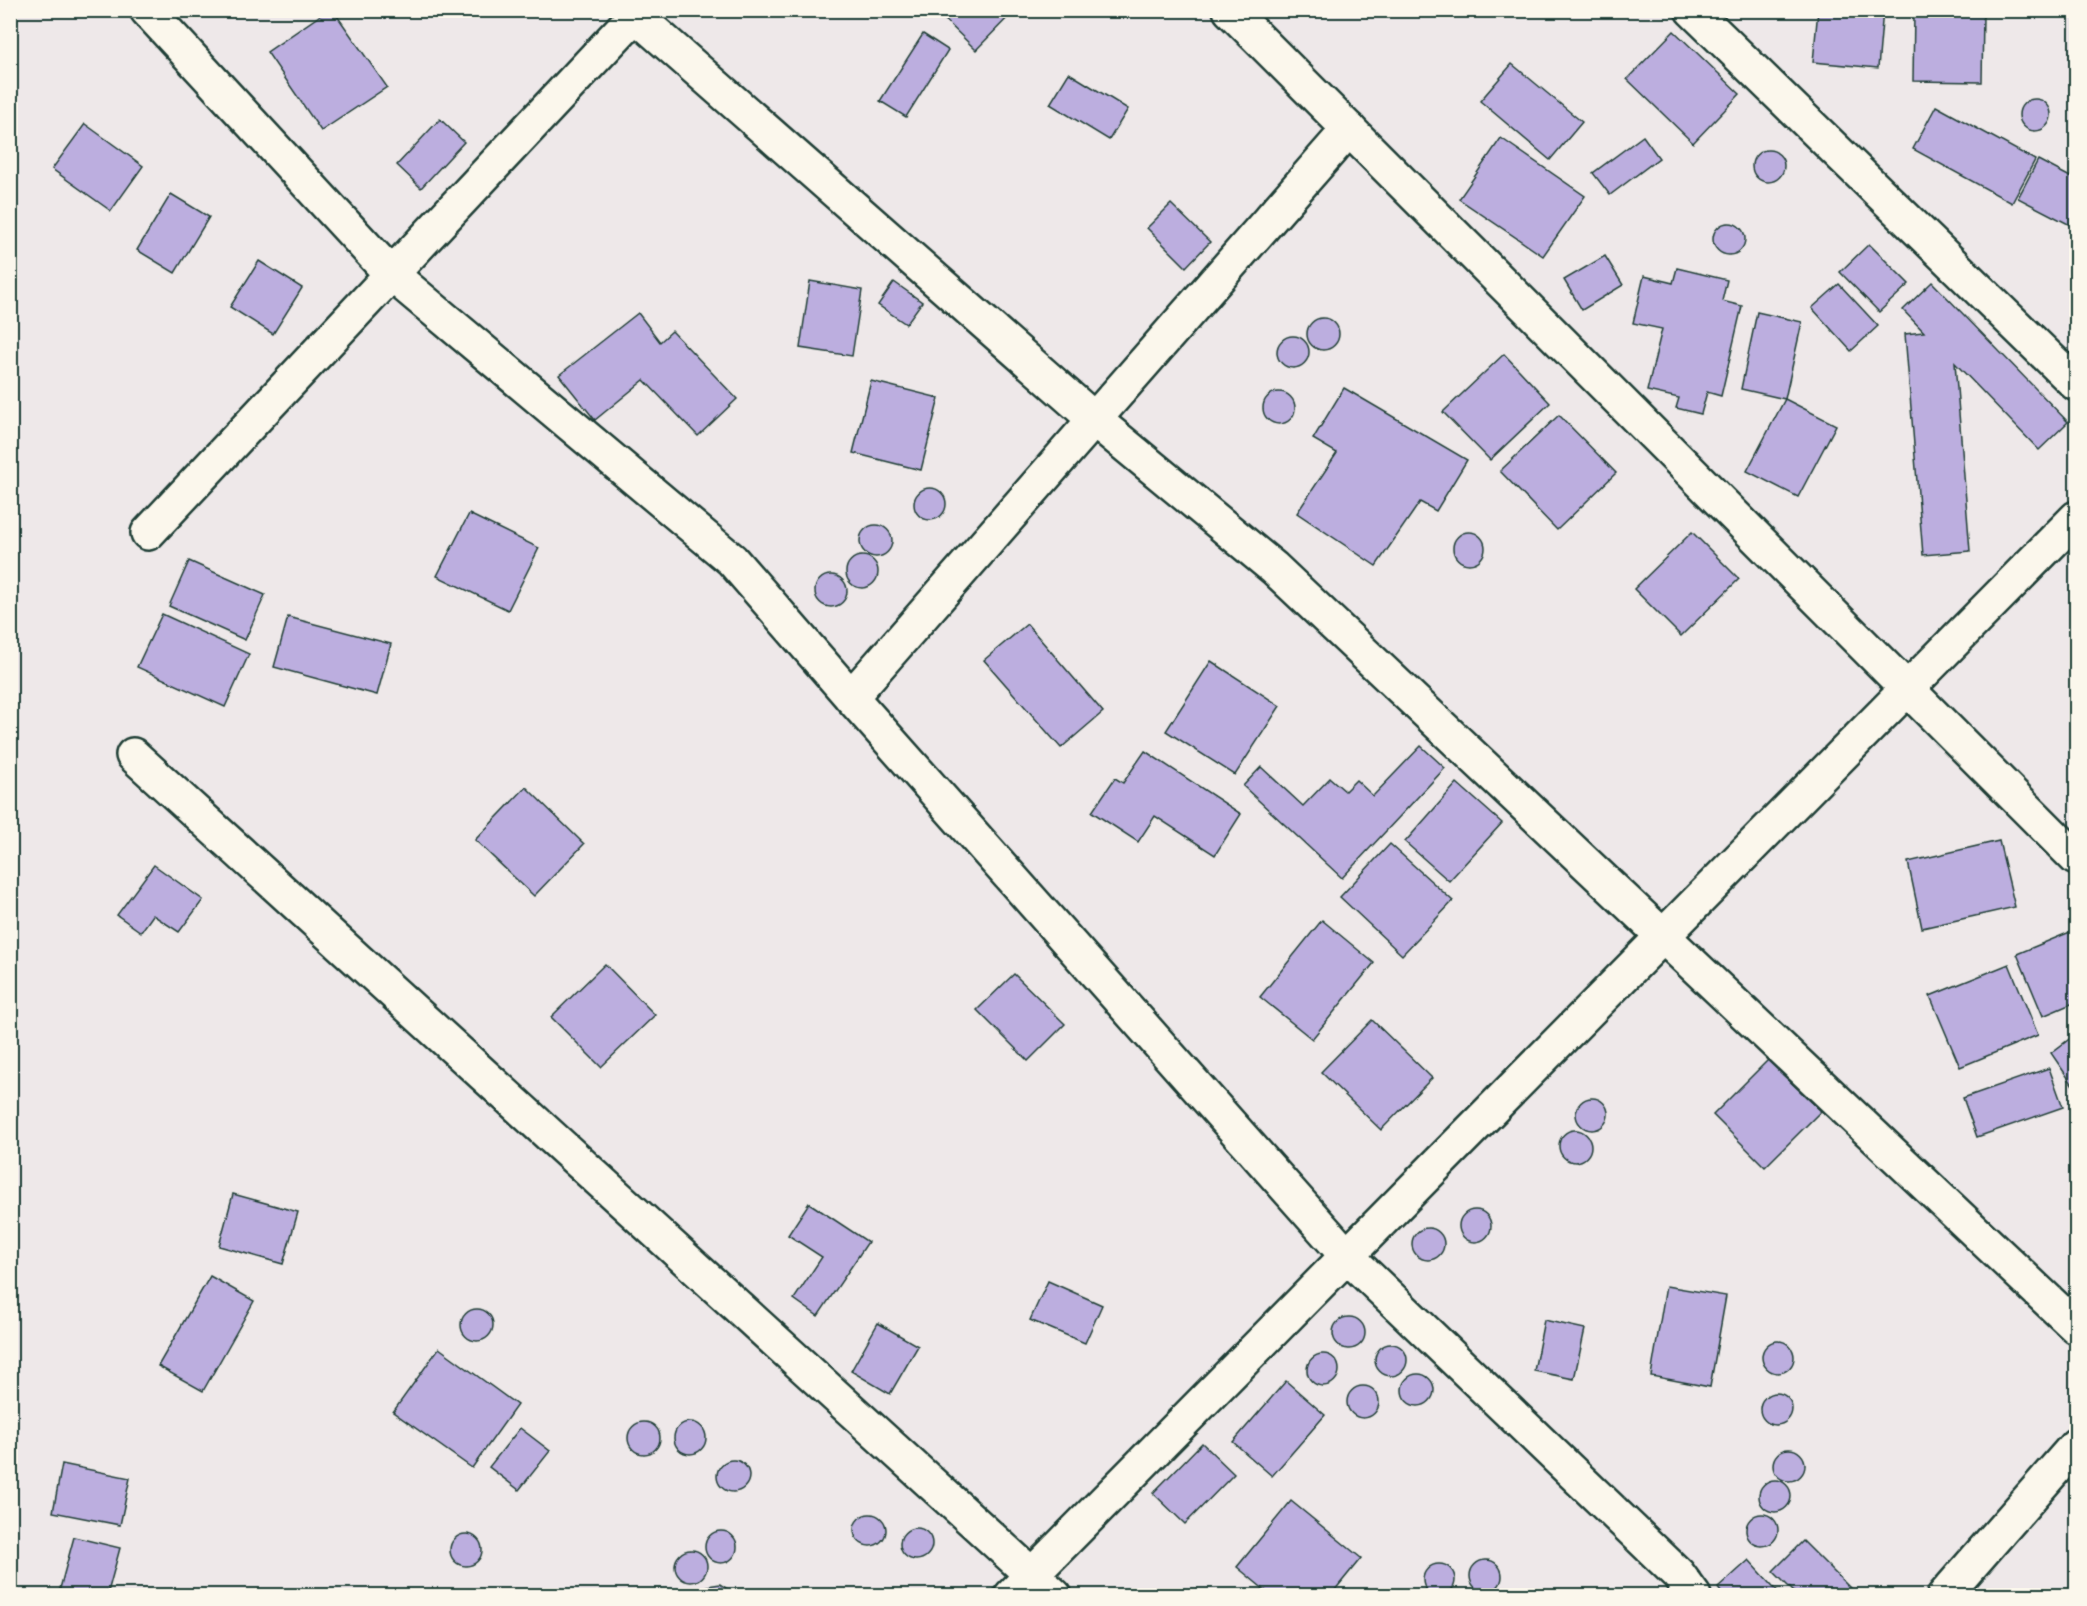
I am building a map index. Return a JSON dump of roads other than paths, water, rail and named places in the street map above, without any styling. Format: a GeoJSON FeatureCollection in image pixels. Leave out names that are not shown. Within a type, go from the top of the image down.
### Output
{"type":"FeatureCollection","features":[{"type":"Feature","properties":{"kind":"street"},"geometry":{"type":"LineString","coordinates":[[147,10],[390,273],[732,560],[1347,1256],[1669,1566],[1694,1596]]}},
{"type":"Feature","properties":{"kind":"street"},"geometry":{"type":"LineString","coordinates":[[1230,10],[2076,858]]}},
{"type":"Feature","properties":{"kind":"street"},"geometry":{"type":"LineString","coordinates":[[1692,10],[2076,384]]}},
{"type":"Feature","properties":{"kind":"street"},"geometry":{"type":"LineString","coordinates":[[148,533],[390,273],[637,13],[1095,420],[1274,568],[2076,1327]]}},
{"type":"Feature","properties":{"kind":"street"},"geometry":{"type":"LineString","coordinates":[[851,697],[1349,129]]}},
{"type":"Feature","properties":{"kind":"street"},"geometry":{"type":"LineString","coordinates":[[133,755],[1033,1589],[1347,1256],[2076,518]]}},
{"type":"Feature","properties":{"kind":"street"},"geometry":{"type":"LineString","coordinates":[[1944,1596],[2076,1445]]}}]}
